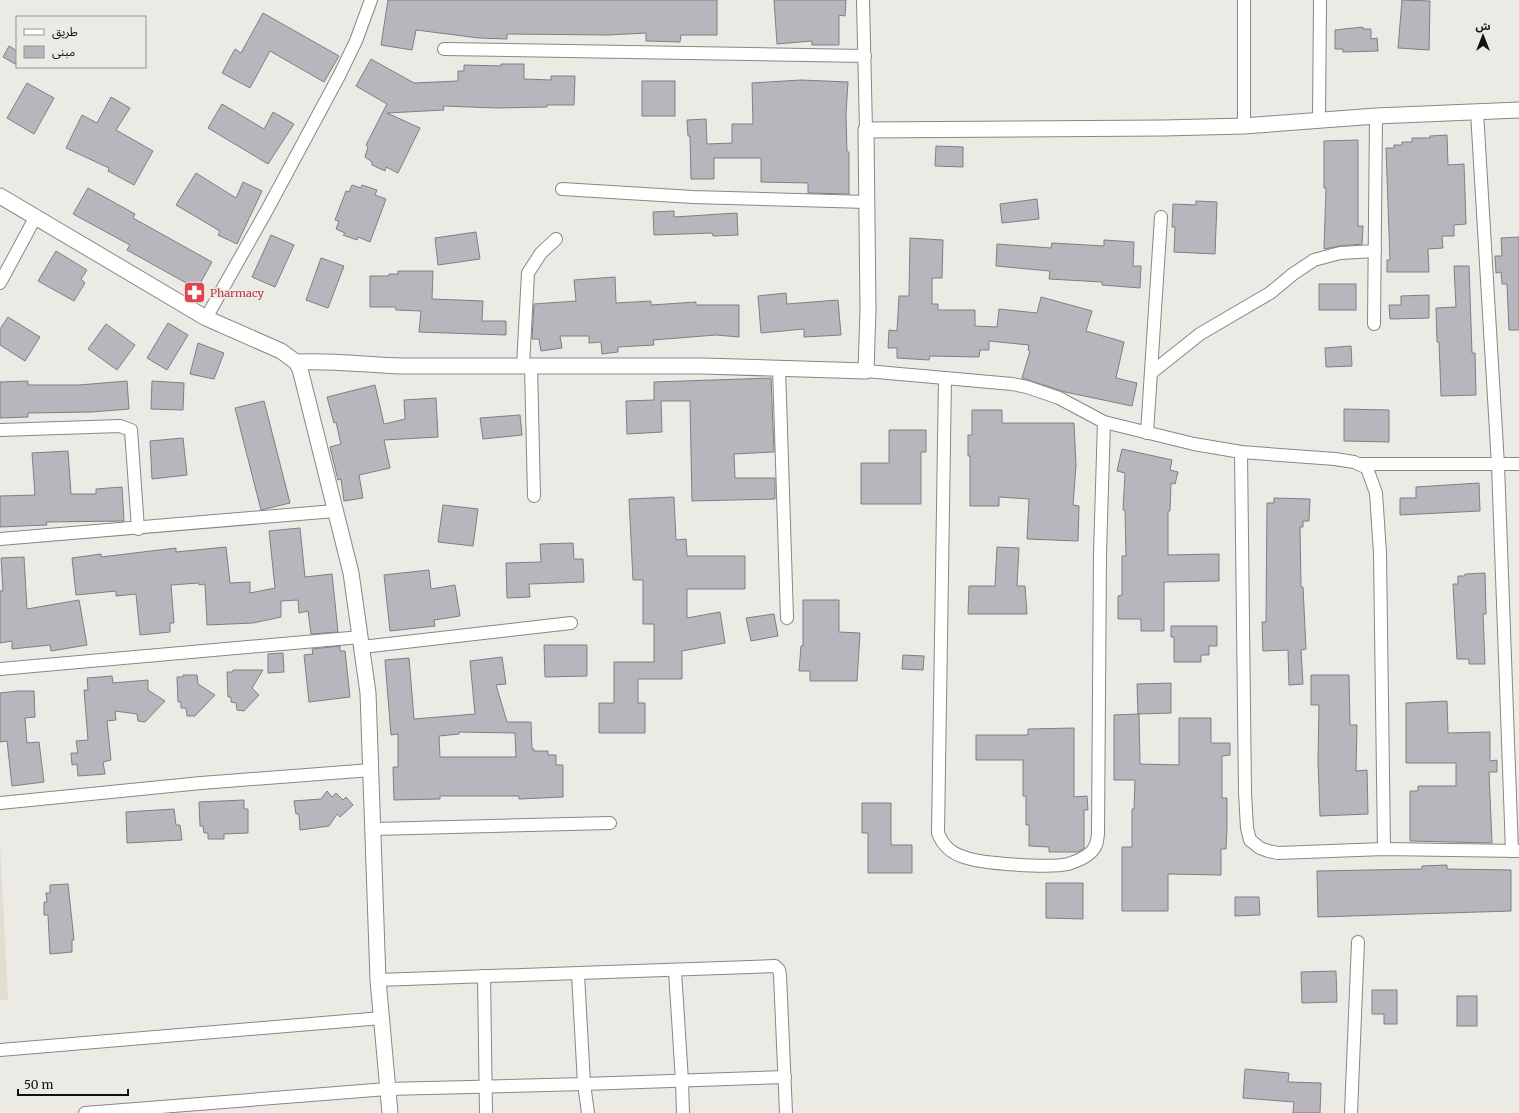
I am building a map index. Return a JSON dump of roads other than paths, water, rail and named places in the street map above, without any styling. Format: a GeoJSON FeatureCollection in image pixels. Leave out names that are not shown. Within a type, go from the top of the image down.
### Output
{"type":"FeatureCollection","features":[{"type":"Feature","properties":{"kind":"street"},"geometry":{"type":"LineString","coordinates":[[206,318],[267,210],[339,76],[356,42],[371,0]]}},
{"type":"Feature","properties":{"kind":"street"},"geometry":{"type":"LineString","coordinates":[[863,0],[868,310],[866,370]]}},
{"type":"Feature","properties":{"kind":"street"},"geometry":{"type":"LineString","coordinates":[[1244,0],[1244,126]]}},
{"type":"Feature","properties":{"kind":"street"},"geometry":{"type":"LineString","coordinates":[[1319,120],[1320,0]]}},
{"type":"Feature","properties":{"kind":"street"},"geometry":{"type":"LineString","coordinates":[[444,49],[865,56]]}},
{"type":"Feature","properties":{"kind":"street"},"geometry":{"type":"LineString","coordinates":[[866,130],[1244,126],[1376,116],[1519,110]]}},
{"type":"Feature","properties":{"kind":"street"},"geometry":{"type":"LineString","coordinates":[[1241,452],[1245,778],[1248,835],[1254,845],[1278,853],[1384,849],[1515,851],[1498,465],[1477,112]]}},
{"type":"Feature","properties":{"kind":"street"},"geometry":{"type":"LineString","coordinates":[[1374,324],[1376,116]]}},
{"type":"Feature","properties":{"kind":"street"},"geometry":{"type":"LineString","coordinates":[[562,189],[693,198],[867,202]]}},
{"type":"Feature","properties":{"kind":"street"},"geometry":{"type":"LineString","coordinates":[[0,196],[206,318],[281,351],[296,362],[303,377],[350,573],[362,642],[368,694],[374,829],[378,980],[390,1113]]}},
{"type":"Feature","properties":{"kind":"street"},"geometry":{"type":"LineString","coordinates":[[1147,433],[1161,217]]}},
{"type":"Feature","properties":{"kind":"street"},"geometry":{"type":"LineString","coordinates":[[0,283],[35,218]]}},
{"type":"Feature","properties":{"kind":"street"},"geometry":{"type":"LineString","coordinates":[[534,496],[527,366],[528,273],[541,253],[556,239]]}},
{"type":"Feature","properties":{"kind":"street"},"geometry":{"type":"LineString","coordinates":[[1151,373],[1200,334],[1270,293],[1292,274],[1314,260],[1340,253],[1375,251]]}},
{"type":"Feature","properties":{"kind":"street"},"geometry":{"type":"LineString","coordinates":[[296,362],[319,361],[402,366],[703,366],[866,370],[1012,384],[1027,387],[1058,398],[1104,422],[1194,444],[1241,452],[1335,459],[1361,464],[1519,464]]}},
{"type":"Feature","properties":{"kind":"street"},"geometry":{"type":"LineString","coordinates":[[778,368],[786,618]]}},
{"type":"Feature","properties":{"kind":"street"},"geometry":{"type":"LineString","coordinates":[[945,378],[938,833],[943,844],[950,851],[965,858],[1006,864],[1067,864],[1092,852],[1097,844],[1100,552],[1104,422]]}},
{"type":"Feature","properties":{"kind":"street"},"geometry":{"type":"LineString","coordinates":[[0,430],[120,426],[131,430],[138,529]]}},
{"type":"Feature","properties":{"kind":"street"},"geometry":{"type":"LineString","coordinates":[[1361,464],[1367,468],[1371,474],[1376,494],[1379,546],[1384,849]]}},
{"type":"Feature","properties":{"kind":"street"},"geometry":{"type":"LineString","coordinates":[[0,539],[138,529],[334,511]]}},
{"type":"Feature","properties":{"kind":"street"},"geometry":{"type":"LineString","coordinates":[[0,669],[362,642],[571,623]]}},
{"type":"Feature","properties":{"kind":"street"},"geometry":{"type":"LineString","coordinates":[[0,803],[201,783],[371,770]]}},
{"type":"Feature","properties":{"kind":"street"},"geometry":{"type":"LineString","coordinates":[[374,829],[610,823]]}},
{"type":"Feature","properties":{"kind":"street"},"geometry":{"type":"LineString","coordinates":[[1351,1113],[1358,942]]}},
{"type":"Feature","properties":{"kind":"street"},"geometry":{"type":"LineString","coordinates":[[378,980],[675,971],[770,966],[777,968],[780,975],[786,1113]]}},
{"type":"Feature","properties":{"kind":"street"},"geometry":{"type":"LineString","coordinates":[[675,971],[682,1081],[682,1113]]}},
{"type":"Feature","properties":{"kind":"street"},"geometry":{"type":"LineString","coordinates":[[578,974],[584,1084],[588,1113]]}},
{"type":"Feature","properties":{"kind":"street"},"geometry":{"type":"LineString","coordinates":[[484,976],[486,1113]]}},
{"type":"Feature","properties":{"kind":"street"},"geometry":{"type":"LineString","coordinates":[[0,1050],[382,1018]]}},
{"type":"Feature","properties":{"kind":"street"},"geometry":{"type":"LineString","coordinates":[[85,1113],[388,1089],[785,1077]]}},
{"type":"Feature","properties":{"kind":"place","name":"Pharmacy"},"geometry":{"type":"Point","coordinates":[195,293]}}]}
